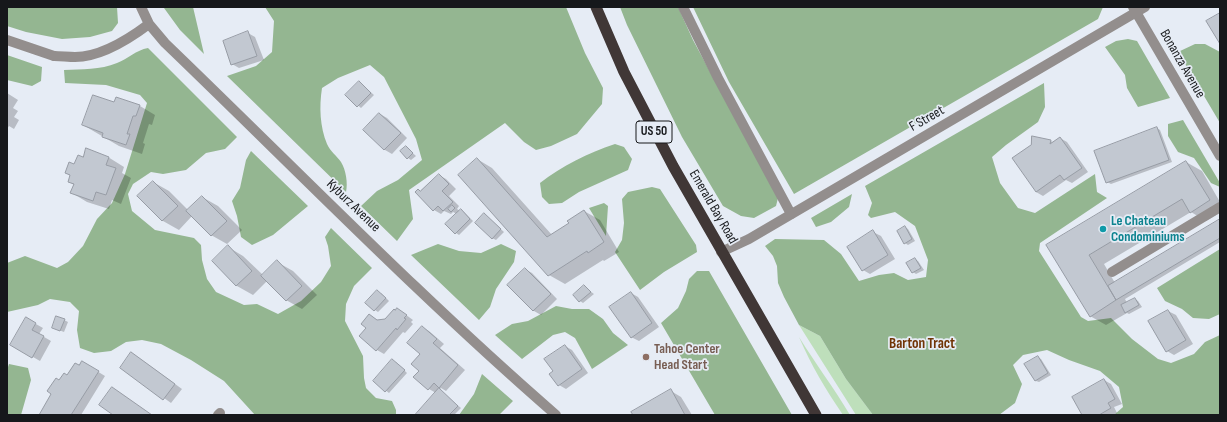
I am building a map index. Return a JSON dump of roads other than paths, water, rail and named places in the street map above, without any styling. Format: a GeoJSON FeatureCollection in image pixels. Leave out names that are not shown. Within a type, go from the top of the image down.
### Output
{"type":"FeatureCollection","features":[{"type":"Feature","properties":{"kind":"highway","name":"Emerald Bay Road"},"geometry":{"type":"LineString","coordinates":[[596,7],[624,72],[647,118],[721,252],[816,415]]}},
{"type":"Feature","properties":{"kind":"street","name":"Kyburz Avenue"},"geometry":{"type":"LineString","coordinates":[[141,7],[149,24],[165,42],[446,315],[509,374],[556,415]]}},
{"type":"Feature","properties":{"kind":"street"},"geometry":{"type":"LineString","coordinates":[[683,7],[718,78],[791,214]]}},
{"type":"Feature","properties":{"kind":"street","name":"F Street"},"geometry":{"type":"LineString","coordinates":[[721,252],[749,239],[1134,10],[1145,7]]}},
{"type":"Feature","properties":{"kind":"street","name":"Bonanza Avenue"},"geometry":{"type":"LineString","coordinates":[[1134,10],[1220,156]]}},
{"type":"Feature","properties":{"kind":"street"},"geometry":{"type":"LineString","coordinates":[[7,40],[54,56],[77,57],[99,52],[127,40],[149,24]]}},
{"type":"Feature","properties":{"kind":"street"},"geometry":{"type":"LineString","coordinates":[[1112,272],[1220,207]]}},
{"type":"Feature","properties":{"kind":"place","name":"Le Chateau Condominiums"},"geometry":{"type":"Point","coordinates":[1103,229]}},
{"type":"Feature","properties":{"kind":"place","name":"Tahoe Center Head Start"},"geometry":{"type":"Point","coordinates":[646,357]}},
{"type":"Feature","properties":{"kind":"district","name":"Barton Tract"},"geometry":{"type":"Point","coordinates":[922,344]}}]}
